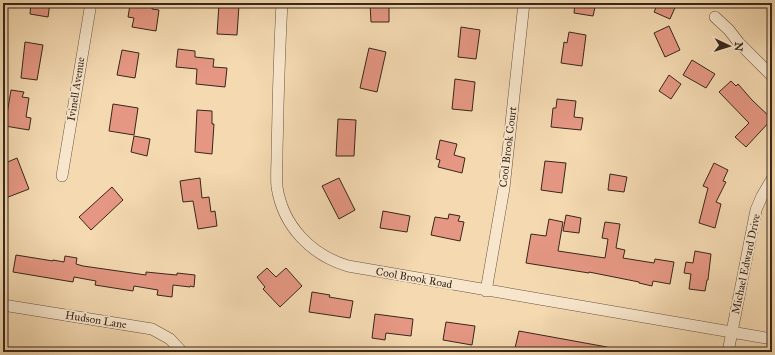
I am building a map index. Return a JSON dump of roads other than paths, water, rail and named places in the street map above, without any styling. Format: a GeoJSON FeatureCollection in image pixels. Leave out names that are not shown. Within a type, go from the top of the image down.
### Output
{"type":"FeatureCollection","features":[{"type":"Feature","properties":{"kind":"street","name":"Ivinell Avenue"},"geometry":{"type":"LineString","coordinates":[[62,176],[91,3]]}},
{"type":"Feature","properties":{"kind":"street","name":"Cool Brook Road"},"geometry":{"type":"LineString","coordinates":[[282,3],[277,186],[284,211],[295,230],[316,252],[338,263],[348,266],[772,339]]}},
{"type":"Feature","properties":{"kind":"street","name":"Cool Brook Court"},"geometry":{"type":"LineString","coordinates":[[486,290],[504,188],[524,3]]}},
{"type":"Feature","properties":{"kind":"street"},"geometry":{"type":"LineString","coordinates":[[715,17],[772,76]]}},
{"type":"Feature","properties":{"kind":"street","name":"Michael Edward Drive"},"geometry":{"type":"LineString","coordinates":[[728,352],[756,210],[772,179]]}},
{"type":"Feature","properties":{"kind":"street","name":"Hudson Lane"},"geometry":{"type":"LineString","coordinates":[[3,305],[152,329],[170,338],[182,352]]}}]}
